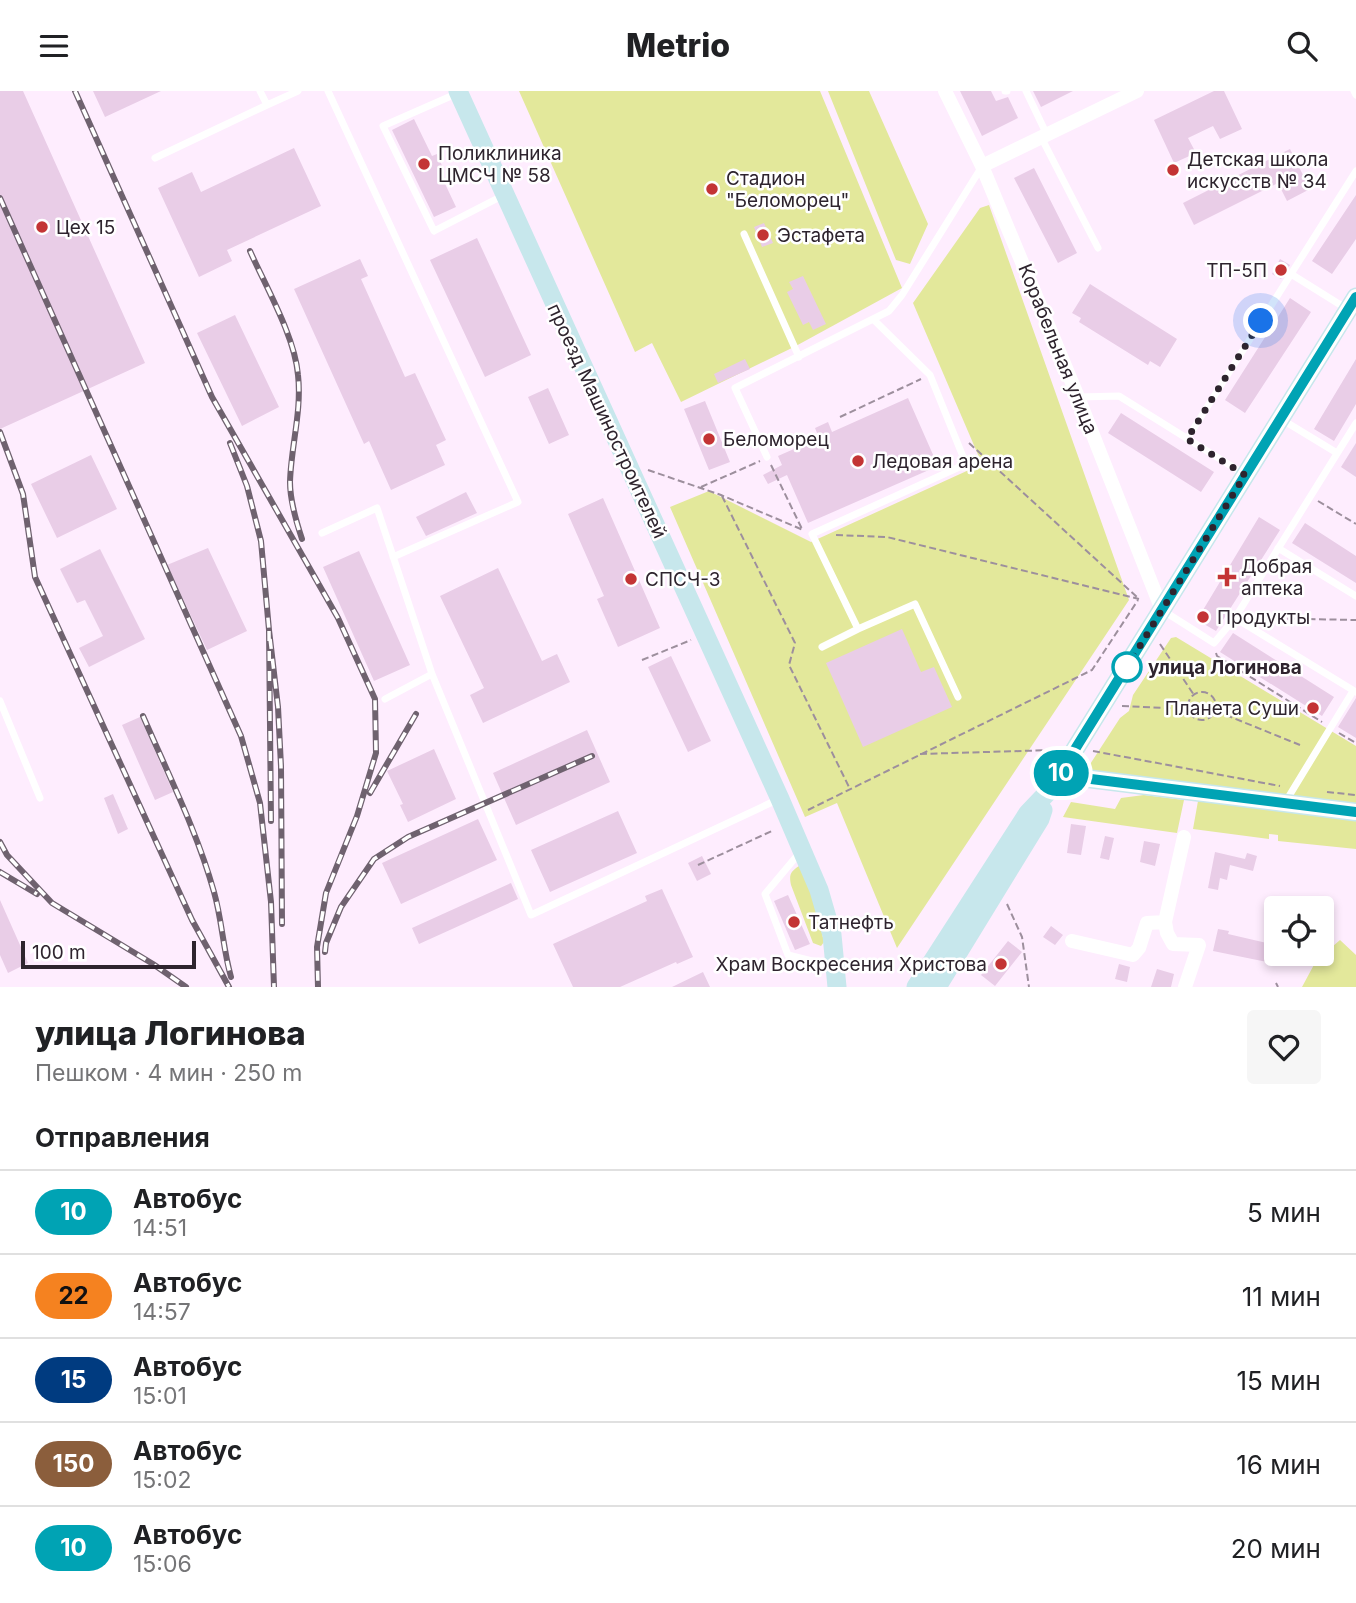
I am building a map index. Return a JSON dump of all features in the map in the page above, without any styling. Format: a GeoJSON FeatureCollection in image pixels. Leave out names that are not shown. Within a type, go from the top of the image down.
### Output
{"type":"FeatureCollection","features":[{"type":"Feature","properties":{"kind":"main road","name":"проезд Машиностроителей"},"geometry":{"type":"LineString","coordinates":[[458,92],[819,890],[832,935],[837,987]]}},
{"type":"Feature","properties":{"kind":"main road"},"geometry":{"type":"LineString","coordinates":[[916,987],[1028,813],[1048,792],[1059,775],[1353,303]]}},
{"type":"Feature","properties":{"kind":"main road"},"geometry":{"type":"LineString","coordinates":[[1059,775],[1289,795],[1356,812]]}},
{"type":"Feature","properties":{"kind":"main road"},"geometry":{"type":"LineString","coordinates":[[937,987],[1040,819],[1048,792]]}},
{"type":"Feature","properties":{"kind":"street","name":"Корабельная улица"},"geometry":{"type":"LineString","coordinates":[[945,91],[982,166],[1078,397],[1162,610]]}},
{"type":"Feature","properties":{"kind":"street"},"geometry":{"type":"LineString","coordinates":[[982,166],[1136,91]]}},
{"type":"Feature","properties":{"kind":"street"},"geometry":{"type":"LineString","coordinates":[[1184,837],[1165,922],[1173,944],[1199,945],[1185,987]]}},
{"type":"Feature","properties":{"kind":"street"},"geometry":{"type":"LineString","coordinates":[[1072,941],[1133,954],[1139,948],[1147,923],[1165,922]]}},
{"type":"Feature","properties":{"kind":"lane"},"geometry":{"type":"LineString","coordinates":[[260,91],[267,105]]}},
{"type":"Feature","properties":{"kind":"lane"},"geometry":{"type":"LineString","coordinates":[[155,158],[298,91]]}},
{"type":"Feature","properties":{"kind":"lane"},"geometry":{"type":"LineString","coordinates":[[328,91],[518,502],[393,557]]}},
{"type":"Feature","properties":{"kind":"lane"},"geometry":{"type":"LineString","coordinates":[[1026,91],[1044,136],[1098,249]]}},
{"type":"Feature","properties":{"kind":"lane"},"geometry":{"type":"LineString","coordinates":[[458,92],[383,126],[434,231],[504,195]]}},
{"type":"Feature","properties":{"kind":"lane"},"geometry":{"type":"LineString","coordinates":[[767,457],[735,388],[889,310],[902,295],[982,166]]}},
{"type":"Feature","properties":{"kind":"lane"},"geometry":{"type":"LineString","coordinates":[[1187,439],[1356,171]]}},
{"type":"Feature","properties":{"kind":"lane"},"geometry":{"type":"LineString","coordinates":[[744,234],[799,357]]}},
{"type":"Feature","properties":{"kind":"lane"},"geometry":{"type":"LineString","coordinates":[[1291,274],[1353,303]]}},
{"type":"Feature","properties":{"kind":"lane"},"geometry":{"type":"LineString","coordinates":[[858,629],[813,534],[966,464],[930,375],[873,319]]}},
{"type":"Feature","properties":{"kind":"lane"},"geometry":{"type":"LineString","coordinates":[[1078,397],[1119,396],[1245,475]]}},
{"type":"Feature","properties":{"kind":"lane"},"geometry":{"type":"LineString","coordinates":[[1281,418],[1337,453]]}},
{"type":"Feature","properties":{"kind":"lane"},"geometry":{"type":"LineString","coordinates":[[1162,610],[1214,643],[1235,618],[1337,453],[1352,437],[1356,423]]}},
{"type":"Feature","properties":{"kind":"lane"},"geometry":{"type":"LineString","coordinates":[[321,533],[377,508],[432,674],[531,915],[780,799]]}},
{"type":"Feature","properties":{"kind":"lane"},"geometry":{"type":"LineString","coordinates":[[1278,548],[1356,596]]}},
{"type":"Feature","properties":{"kind":"lane"},"geometry":{"type":"LineString","coordinates":[[822,647],[915,604],[958,697]]}},
{"type":"Feature","properties":{"kind":"lane"},"geometry":{"type":"LineString","coordinates":[[1235,618],[1355,691],[1289,795]]}},
{"type":"Feature","properties":{"kind":"lane"},"geometry":{"type":"LineString","coordinates":[[386,699],[432,674]]}},
{"type":"Feature","properties":{"kind":"lane"},"geometry":{"type":"LineString","coordinates":[[0,701],[40,799]]}},
{"type":"Feature","properties":{"kind":"lane"},"geometry":{"type":"LineString","coordinates":[[802,851],[765,894],[788,955],[835,967]]}},
{"type":"Feature","properties":{"kind":"path"},"geometry":{"type":"LineString","coordinates":[[840,417],[922,379]]}},
{"type":"Feature","properties":{"kind":"path"},"geometry":{"type":"LineString","coordinates":[[951,426],[1139,599]]}},
{"type":"Feature","properties":{"kind":"path"},"geometry":{"type":"LineString","coordinates":[[699,487],[767,457],[802,530]]}},
{"type":"Feature","properties":{"kind":"path"},"geometry":{"type":"LineString","coordinates":[[643,468],[721,495],[813,534],[887,537],[1139,599]]}},
{"type":"Feature","properties":{"kind":"path"},"geometry":{"type":"LineString","coordinates":[[721,495],[795,643],[789,665],[850,788]]}},
{"type":"Feature","properties":{"kind":"path"},"geometry":{"type":"LineString","coordinates":[[1311,496],[1356,524]]}},
{"type":"Feature","properties":{"kind":"path"},"geometry":{"type":"LineString","coordinates":[[808,810],[1091,670],[1139,599]]}},
{"type":"Feature","properties":{"kind":"path"},"geometry":{"type":"LineString","coordinates":[[1235,618],[1356,620]]}},
{"type":"Feature","properties":{"kind":"path"},"geometry":{"type":"LineString","coordinates":[[642,660],[705,635]]}},
{"type":"Feature","properties":{"kind":"path"},"geometry":{"type":"LineString","coordinates":[[1160,643],[1194,695]]}},
{"type":"Feature","properties":{"kind":"path"},"geometry":{"type":"LineString","coordinates":[[1214,643],[1217,656],[1356,743]]}},
{"type":"Feature","properties":{"kind":"path"},"geometry":{"type":"LineString","coordinates":[[1200,692],[1209,694],[1215,701],[1216,711],[1210,718],[1201,721],[1192,717],[1188,709],[1189,700],[1200,692]]}},
{"type":"Feature","properties":{"kind":"path"},"geometry":{"type":"LineString","coordinates":[[1119,705],[1188,709]]}},
{"type":"Feature","properties":{"kind":"path"},"geometry":{"type":"LineString","coordinates":[[1216,711],[1300,745]]}},
{"type":"Feature","properties":{"kind":"path"},"geometry":{"type":"LineString","coordinates":[[919,754],[1055,750]]}},
{"type":"Feature","properties":{"kind":"path"},"geometry":{"type":"LineString","coordinates":[[1092,751],[1289,795]]}},
{"type":"Feature","properties":{"kind":"path"},"geometry":{"type":"LineString","coordinates":[[1318,791],[1356,795]]}},
{"type":"Feature","properties":{"kind":"path"},"geometry":{"type":"LineString","coordinates":[[698,865],[774,830]]}},
{"type":"Feature","properties":{"kind":"path"},"geometry":{"type":"LineString","coordinates":[[1010,905],[1023,937],[1029,987]]}},
{"type":"Feature","properties":{"kind":"green space","name":"Стадион \"Беломорец\""},"geometry":{"type":"Polygon","coordinates":[[[519,91],[820,91],[902,288],[794,347],[681,402],[652,343],[635,352],[519,91]]]}},
{"type":"Feature","properties":{"kind":"green space"},"geometry":{"type":"Polygon","coordinates":[[[828,91],[869,91],[928,224],[910,264],[896,260],[828,91]]]}},
{"type":"Feature","properties":{"kind":"green space"},"geometry":{"type":"Polygon","coordinates":[[[989,205],[1129,600],[897,948],[837,803],[805,817],[670,507],[709,491],[811,542],[982,464],[913,303],[980,208],[989,205]]]}},
{"type":"Feature","properties":{"kind":"green space"},"geometry":{"type":"Polygon","coordinates":[[[1176,637],[1356,746],[1356,807],[1085,772],[1120,718],[1129,711],[1133,695],[1171,638],[1176,637]]]}},
{"type":"Feature","properties":{"kind":"green space"},"geometry":{"type":"Polygon","coordinates":[[[1144,795],[1184,800],[1177,833],[1063,817],[1071,802],[1115,809],[1121,798],[1144,795]]]}},
{"type":"Feature","properties":{"kind":"green space"},"geometry":{"type":"Polygon","coordinates":[[[1198,801],[1356,820],[1356,849],[1278,841],[1278,835],[1269,834],[1269,839],[1193,829],[1198,801]]]}},
{"type":"Feature","properties":{"kind":"green space"},"geometry":{"type":"Polygon","coordinates":[[[799,866],[807,869],[824,942],[821,946],[813,943],[791,885],[791,874],[799,866]]]}},
{"type":"Feature","properties":{"kind":"green space"},"geometry":{"type":"Polygon","coordinates":[[[1340,940],[1356,955],[1356,987],[1302,987],[1313,966],[1334,966],[1334,945],[1340,940]]]}},
{"type":"Feature","properties":{"kind":"building","name":"Цех 15"},"geometry":{"type":"Polygon","coordinates":[[[0,91],[23,91],[145,363],[0,429],[0,91]]]}},
{"type":"Feature","properties":{"kind":"building"},"geometry":{"type":"Polygon","coordinates":[[[93,91],[161,91],[105,117],[93,91]]]}},
{"type":"Feature","properties":{"kind":"building"},"geometry":{"type":"Polygon","coordinates":[[[960,91],[991,91],[996,101],[1008,97],[1018,118],[982,136],[960,91]]]}},
{"type":"Feature","properties":{"kind":"building"},"geometry":{"type":"Polygon","coordinates":[[[1033,91],[1073,91],[1041,107],[1033,91]]]}},
{"type":"Feature","properties":{"kind":"building"},"geometry":{"type":"Polygon","coordinates":[[[1214,91],[1224,91],[1242,129],[1220,139],[1213,126],[1188,138],[1196,153],[1174,163],[1154,120],[1214,91]]]}},
{"type":"Feature","properties":{"kind":"building","name":"Поликлиника ЦМСЧ № 58"},"geometry":{"type":"Polygon","coordinates":[[[414,119],[432,156],[437,154],[443,168],[439,171],[456,207],[434,217],[392,130],[414,119]]]}},
{"type":"Feature","properties":{"kind":"building"},"geometry":{"type":"Polygon","coordinates":[[[294,148],[321,206],[227,250],[232,261],[199,277],[158,188],[192,172],[201,192],[294,148]]]}},
{"type":"Feature","properties":{"kind":"building"},"geometry":{"type":"Polygon","coordinates":[[[1290,149],[1310,189],[1287,201],[1278,183],[1194,225],[1183,203],[1290,149]]]}},
{"type":"Feature","properties":{"kind":"building"},"geometry":{"type":"Polygon","coordinates":[[[1034,168],[1077,253],[1058,263],[1014,178],[1034,168]]]}},
{"type":"Feature","properties":{"kind":"building"},"geometry":{"type":"Polygon","coordinates":[[[1356,195],[1356,239],[1332,274],[1312,261],[1356,195]]]}},
{"type":"Feature","properties":{"kind":"building","name":"Эстафета"},"geometry":{"type":"Polygon","coordinates":[[[764,223],[773,243],[762,247],[754,227],[764,223]]]}},
{"type":"Feature","properties":{"kind":"building"},"geometry":{"type":"Polygon","coordinates":[[[477,238],[531,355],[485,377],[430,260],[477,238]]]}},
{"type":"Feature","properties":{"kind":"building"},"geometry":{"type":"Polygon","coordinates":[[[360,259],[368,276],[361,279],[405,377],[415,373],[446,440],[436,445],[445,465],[391,490],[369,441],[364,444],[294,289],[360,259]]]}},
{"type":"Feature","properties":{"kind":"building","name":"ТП-5П"},"geometry":{"type":"Polygon","coordinates":[[[1280,259],[1290,265],[1281,279],[1272,274],[1280,259]]]}},
{"type":"Feature","properties":{"kind":"building"},"geometry":{"type":"Polygon","coordinates":[[[803,276],[826,324],[813,330],[809,322],[803,325],[787,292],[793,289],[789,282],[803,276]]]}},
{"type":"Feature","properties":{"kind":"building"},"geometry":{"type":"Polygon","coordinates":[[[1090,284],[1177,339],[1160,367],[1150,361],[1148,365],[1079,322],[1081,318],[1072,313],[1090,284]]]}},
{"type":"Feature","properties":{"kind":"building"},"geometry":{"type":"Polygon","coordinates":[[[1290,298],[1311,312],[1245,413],[1225,400],[1290,298]]]}},
{"type":"Feature","properties":{"kind":"building"},"geometry":{"type":"Polygon","coordinates":[[[235,315],[279,407],[242,426],[197,333],[235,315]]]}},
{"type":"Feature","properties":{"kind":"building"},"geometry":{"type":"Polygon","coordinates":[[[745,359],[750,369],[718,383],[714,374],[745,359]]]}},
{"type":"Feature","properties":{"kind":"building"},"geometry":{"type":"Polygon","coordinates":[[[1356,359],[1356,404],[1334,441],[1314,429],[1356,359]]]}},
{"type":"Feature","properties":{"kind":"building"},"geometry":{"type":"Polygon","coordinates":[[[548,388],[569,435],[549,444],[528,397],[548,388]]]}},
{"type":"Feature","properties":{"kind":"building","name":"Ледовая арена"},"geometry":{"type":"Polygon","coordinates":[[[908,398],[938,466],[808,523],[787,475],[768,484],[763,475],[782,465],[778,456],[819,438],[815,428],[828,422],[832,432],[908,398]]]}},
{"type":"Feature","properties":{"kind":"building","name":"Беломорец"},"geometry":{"type":"Polygon","coordinates":[[[705,401],[730,462],[709,470],[684,409],[705,401]]]}},
{"type":"Feature","properties":{"kind":"building"},"geometry":{"type":"Polygon","coordinates":[[[1121,413],[1214,472],[1201,492],[1108,433],[1121,413]]]}},
{"type":"Feature","properties":{"kind":"building"},"geometry":{"type":"Polygon","coordinates":[[[1356,443],[1356,477],[1341,467],[1356,443]]]}},
{"type":"Feature","properties":{"kind":"building"},"geometry":{"type":"Polygon","coordinates":[[[91,455],[117,509],[57,538],[31,484],[91,455]]]}},
{"type":"Feature","properties":{"kind":"building"},"geometry":{"type":"Polygon","coordinates":[[[466,492],[477,513],[426,536],[416,517],[466,492]]]}},
{"type":"Feature","properties":{"kind":"building"},"geometry":{"type":"Polygon","coordinates":[[[603,498],[660,628],[618,647],[597,599],[604,596],[568,514],[603,498]]]}},
{"type":"Feature","properties":{"kind":"building"},"geometry":{"type":"Polygon","coordinates":[[[1259,517],[1280,530],[1216,631],[1197,620],[1259,517]]]}},
{"type":"Feature","properties":{"kind":"building"},"geometry":{"type":"Polygon","coordinates":[[[1305,523],[1356,556],[1356,583],[1292,543],[1305,523]]]}},
{"type":"Feature","properties":{"kind":"building"},"geometry":{"type":"Polygon","coordinates":[[[208,548],[247,631],[207,650],[167,565],[208,548]]]}},
{"type":"Feature","properties":{"kind":"building"},"geometry":{"type":"Polygon","coordinates":[[[100,549],[145,639],[89,667],[79,648],[103,636],[85,600],[77,603],[60,569],[100,549]]]}},
{"type":"Feature","properties":{"kind":"building"},"geometry":{"type":"Polygon","coordinates":[[[359,551],[410,665],[374,681],[323,567],[359,551]]]}},
{"type":"Feature","properties":{"kind":"building"},"geometry":{"type":"Polygon","coordinates":[[[498,568],[542,661],[557,654],[570,682],[483,723],[470,695],[484,688],[440,596],[498,568]]]}},
{"type":"Feature","properties":{"kind":"building"},"geometry":{"type":"Polygon","coordinates":[[[902,629],[921,672],[934,667],[952,707],[863,747],[826,663],[902,629]]]}},
{"type":"Feature","properties":{"kind":"building"},"geometry":{"type":"Polygon","coordinates":[[[1233,633],[1334,697],[1322,716],[1220,652],[1233,633]]]}},
{"type":"Feature","properties":{"kind":"building"},"geometry":{"type":"Polygon","coordinates":[[[671,656],[711,741],[688,752],[648,667],[671,656]]]}},
{"type":"Feature","properties":{"kind":"building"},"geometry":{"type":"Polygon","coordinates":[[[1356,698],[1356,738],[1338,727],[1356,698]]]}},
{"type":"Feature","properties":{"kind":"building"},"geometry":{"type":"Polygon","coordinates":[[[140,717],[173,792],[155,800],[122,725],[140,717]]]}},
{"type":"Feature","properties":{"kind":"building"},"geometry":{"type":"Polygon","coordinates":[[[587,730],[610,782],[516,825],[493,773],[587,730]]]}},
{"type":"Feature","properties":{"kind":"building"},"geometry":{"type":"Polygon","coordinates":[[[434,749],[456,799],[408,822],[400,805],[403,804],[387,771],[434,749]]]}},
{"type":"Feature","properties":{"kind":"building"},"geometry":{"type":"Polygon","coordinates":[[[113,794],[128,829],[118,834],[104,798],[113,794]]]}},
{"type":"Feature","properties":{"kind":"building"},"geometry":{"type":"Polygon","coordinates":[[[618,811],[637,853],[550,892],[531,850],[618,811]]]}},
{"type":"Feature","properties":{"kind":"building"},"geometry":{"type":"Polygon","coordinates":[[[478,819],[497,860],[401,904],[382,863],[478,819]]]}},
{"type":"Feature","properties":{"kind":"building"},"geometry":{"type":"Polygon","coordinates":[[[1071,824],[1086,826],[1081,855],[1067,853],[1071,824]]]}},
{"type":"Feature","properties":{"kind":"building"},"geometry":{"type":"Polygon","coordinates":[[[1105,836],[1114,838],[1109,860],[1100,858],[1105,836]]]}},
{"type":"Feature","properties":{"kind":"building"},"geometry":{"type":"Polygon","coordinates":[[[1144,841],[1160,844],[1155,866],[1140,862],[1144,841]]]}},
{"type":"Feature","properties":{"kind":"building"},"geometry":{"type":"Polygon","coordinates":[[[1215,852],[1245,859],[1247,853],[1257,856],[1253,871],[1230,865],[1227,880],[1220,878],[1218,890],[1208,888],[1215,852]]]}},
{"type":"Feature","properties":{"kind":"building"},"geometry":{"type":"Polygon","coordinates":[[[702,856],[711,874],[697,881],[688,863],[702,856]]]}},
{"type":"Feature","properties":{"kind":"building"},"geometry":{"type":"Polygon","coordinates":[[[511,883],[518,899],[419,944],[412,928],[511,883]]]}},
{"type":"Feature","properties":{"kind":"building"},"geometry":{"type":"Polygon","coordinates":[[[662,889],[693,957],[620,987],[573,987],[553,944],[647,901],[645,896],[662,889]]]}},
{"type":"Feature","properties":{"kind":"building"},"geometry":{"type":"Polygon","coordinates":[[[788,895],[810,944],[795,950],[774,901],[788,895]]]}},
{"type":"Feature","properties":{"kind":"building"},"geometry":{"type":"Polygon","coordinates":[[[0,900],[28,963],[8,973],[0,955],[0,900]]]}},
{"type":"Feature","properties":{"kind":"building"},"geometry":{"type":"Polygon","coordinates":[[[1051,926],[1063,935],[1055,945],[1043,937],[1051,926]]]}},
{"type":"Feature","properties":{"kind":"building"},"geometry":{"type":"Polygon","coordinates":[[[1218,929],[1229,931],[1228,934],[1264,942],[1264,961],[1213,951],[1218,929]]]}},
{"type":"Feature","properties":{"kind":"building","name":"Храм Воскресения Христова"},"geometry":{"type":"Polygon","coordinates":[[[1008,941],[1022,952],[995,986],[981,975],[1008,941]]]}},
{"type":"Feature","properties":{"kind":"building"},"geometry":{"type":"Polygon","coordinates":[[[1119,964],[1130,967],[1127,982],[1115,979],[1119,964]]]}},
{"type":"Feature","properties":{"kind":"building"},"geometry":{"type":"Polygon","coordinates":[[[1157,969],[1174,974],[1171,987],[1151,987],[1157,969]]]}},
{"type":"Feature","properties":{"kind":"building"},"geometry":{"type":"Polygon","coordinates":[[[703,972],[710,987],[672,987],[703,972]]]}},
{"type":"Feature","properties":{"kind":"railway"},"geometry":{"type":"LineString","coordinates":[[75,91],[212,397],[338,618],[375,699],[376,753],[357,816],[326,893],[317,947],[318,987]]}},
{"type":"Feature","properties":{"kind":"railway"},"geometry":{"type":"LineString","coordinates":[[0,198],[241,736],[260,803],[271,902],[274,987]]}},
{"type":"Feature","properties":{"kind":"railway"},"geometry":{"type":"LineString","coordinates":[[250,251],[286,329],[296,360],[299,402],[290,482],[292,504],[302,539]]}},
{"type":"Feature","properties":{"kind":"railway"},"geometry":{"type":"LineString","coordinates":[[0,432],[23,494],[35,577],[192,920],[229,987]]}},
{"type":"Feature","properties":{"kind":"railway"},"geometry":{"type":"LineString","coordinates":[[230,443],[247,486],[261,541],[269,630]]}},
{"type":"Feature","properties":{"kind":"railway"},"geometry":{"type":"LineString","coordinates":[[271,821],[269,630],[278,707],[281,766],[282,924]]}},
{"type":"Feature","properties":{"kind":"railway"},"geometry":{"type":"LineString","coordinates":[[370,793],[416,714]]}},
{"type":"Feature","properties":{"kind":"railway"},"geometry":{"type":"LineString","coordinates":[[143,716],[182,803],[207,869],[217,903],[231,977]]}},
{"type":"Feature","properties":{"kind":"railway"},"geometry":{"type":"LineString","coordinates":[[325,952],[341,907],[374,859],[408,837],[592,756]]}},
{"type":"Feature","properties":{"kind":"railway"},"geometry":{"type":"LineString","coordinates":[[0,842],[7,855],[52,903],[186,987]]}},
{"type":"Feature","properties":{"kind":"railway"},"geometry":{"type":"LineString","coordinates":[[0,872],[37,894]]}},
{"type":"Feature","properties":{"kind":"bus line","name":"10"},"geometry":{"type":"LineString","coordinates":[[1356,297],[1059,775],[1356,812]]}},
{"type":"Feature","properties":{"kind":"place","name":"Поликлиника ЦМСЧ № 58"},"geometry":{"type":"Point","coordinates":[424,164]}},
{"type":"Feature","properties":{"kind":"place","name":"Детская школа искусств № 34"},"geometry":{"type":"Point","coordinates":[1173,170]}},
{"type":"Feature","properties":{"kind":"place","name":"Стадион \"Беломорец\""},"geometry":{"type":"Point","coordinates":[712,189]}},
{"type":"Feature","properties":{"kind":"place","name":"Цех 15"},"geometry":{"type":"Point","coordinates":[42,227]}},
{"type":"Feature","properties":{"kind":"place","name":"Эстафета"},"geometry":{"type":"Point","coordinates":[763,235]}},
{"type":"Feature","properties":{"kind":"place","name":"ТП-5П"},"geometry":{"type":"Point","coordinates":[1281,270]}},
{"type":"Feature","properties":{"kind":"place","name":"Беломорец"},"geometry":{"type":"Point","coordinates":[709,439]}},
{"type":"Feature","properties":{"kind":"place","name":"Ледовая арена"},"geometry":{"type":"Point","coordinates":[858,461]}},
{"type":"Feature","properties":{"kind":"place","name":"Добрая аптека"},"geometry":{"type":"Point","coordinates":[1227,577]}},
{"type":"Feature","properties":{"kind":"place","name":"СПСЧ-3"},"geometry":{"type":"Point","coordinates":[631,579]}},
{"type":"Feature","properties":{"kind":"place","name":"Продукты"},"geometry":{"type":"Point","coordinates":[1203,617]}},
{"type":"Feature","properties":{"kind":"place","name":"улица Логинова"},"geometry":{"type":"Point","coordinates":[1127,667]}},
{"type":"Feature","properties":{"kind":"place","name":"Планета Суши"},"geometry":{"type":"Point","coordinates":[1313,708]}},
{"type":"Feature","properties":{"kind":"place","name":"Татнефть"},"geometry":{"type":"Point","coordinates":[794,922]}},
{"type":"Feature","properties":{"kind":"place","name":"Храм Воскресения Христова"},"geometry":{"type":"Point","coordinates":[1001,964]}},
{"type":"Feature","properties":{"kind":"route"},"geometry":{"type":"LineString","coordinates":[[1127,667],[1245,475],[1187,439],[1261,321]]}}]}
